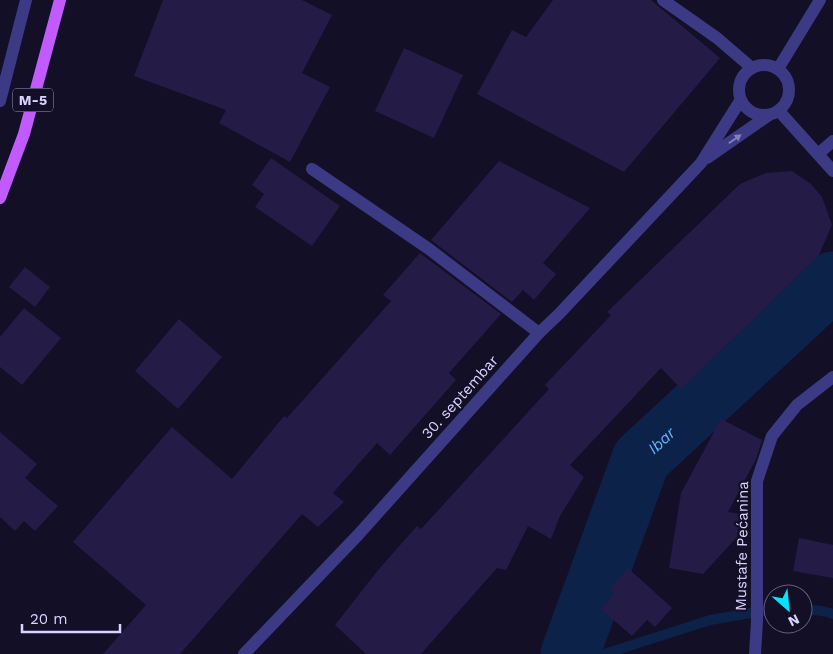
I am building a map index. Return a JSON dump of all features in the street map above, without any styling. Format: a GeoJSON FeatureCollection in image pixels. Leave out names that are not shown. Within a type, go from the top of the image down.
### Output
{"type":"FeatureCollection","features":[{"type":"Feature","properties":{"kind":"main road","name":"M-5"},"geometry":{"type":"LineString","coordinates":[[0,198],[24,134],[60,0]]}},
{"type":"Feature","properties":{"kind":"street"},"geometry":{"type":"LineString","coordinates":[[0,101],[26,0]]}},
{"type":"Feature","properties":{"kind":"street"},"geometry":{"type":"LineString","coordinates":[[663,0],[716,38],[752,68]]}},
{"type":"Feature","properties":{"kind":"street"},"geometry":{"type":"LineString","coordinates":[[778,69],[820,0]]}},
{"type":"Feature","properties":{"kind":"street"},"geometry":{"type":"LineString","coordinates":[[760,65],[778,69],[788,82],[788,98],[774,113],[758,115],[748,110],[740,100],[738,88],[742,76],[752,68],[760,65]]}},
{"type":"Feature","properties":{"kind":"street","name":"30. septembar"},"geometry":{"type":"LineString","coordinates":[[244,654],[358,534],[539,333],[701,163],[740,100]]}},
{"type":"Feature","properties":{"kind":"street"},"geometry":{"type":"LineString","coordinates":[[774,113],[818,154],[833,171]]}},
{"type":"Feature","properties":{"kind":"street","name":"30. septembar"},"geometry":{"type":"LineString","coordinates":[[701,163],[774,113]]}},
{"type":"Feature","properties":{"kind":"street"},"geometry":{"type":"LineString","coordinates":[[818,154],[833,141]]}},
{"type":"Feature","properties":{"kind":"street"},"geometry":{"type":"LineString","coordinates":[[312,169],[429,250],[539,333]]}},
{"type":"Feature","properties":{"kind":"street","name":"Mustafe Pećanina"},"geometry":{"type":"LineString","coordinates":[[755,654],[757,621],[757,481],[772,436],[797,405],[833,377]]}},
{"type":"Feature","properties":{"kind":"building"},"geometry":{"type":"Polygon","coordinates":[[[163,0],[302,0],[332,15],[302,73],[330,87],[290,162],[219,123],[226,110],[134,76],[163,0]]]}},
{"type":"Feature","properties":{"kind":"building"},"geometry":{"type":"Polygon","coordinates":[[[553,0],[651,0],[720,58],[624,172],[477,94],[512,30],[526,37],[553,0]]]}},
{"type":"Feature","properties":{"kind":"building"},"geometry":{"type":"Polygon","coordinates":[[[404,48],[463,75],[434,138],[375,111],[404,48]]]}},
{"type":"Feature","properties":{"kind":"building"},"geometry":{"type":"Polygon","coordinates":[[[271,158],[340,206],[312,246],[255,207],[264,194],[252,185],[271,158]]]}},
{"type":"Feature","properties":{"kind":"building"},"geometry":{"type":"Polygon","coordinates":[[[499,161],[590,208],[543,263],[556,274],[534,300],[523,290],[512,302],[431,240],[499,161]]]}},
{"type":"Feature","properties":{"kind":"building"},"geometry":{"type":"Polygon","coordinates":[[[792,171],[811,184],[822,197],[832,225],[819,255],[681,389],[661,368],[570,465],[584,477],[560,516],[551,539],[528,526],[506,570],[497,568],[421,654],[366,654],[335,625],[379,569],[417,526],[421,529],[549,389],[545,385],[611,315],[607,312],[740,184],[766,173],[792,171]]]}},
{"type":"Feature","properties":{"kind":"building"},"geometry":{"type":"Polygon","coordinates":[[[420,253],[501,314],[449,373],[456,380],[390,455],[377,443],[333,493],[344,502],[318,527],[302,514],[180,654],[103,654],[146,605],[73,542],[172,427],[232,479],[284,416],[287,418],[391,301],[383,295],[420,253]]]}},
{"type":"Feature","properties":{"kind":"building"},"geometry":{"type":"Polygon","coordinates":[[[25,267],[50,287],[35,307],[9,287],[25,267]]]}},
{"type":"Feature","properties":{"kind":"building"},"geometry":{"type":"Polygon","coordinates":[[[24,308],[61,338],[22,385],[0,367],[0,337],[24,308]]]}},
{"type":"Feature","properties":{"kind":"building"},"geometry":{"type":"Polygon","coordinates":[[[179,319],[222,357],[178,409],[135,371],[179,319]]]}},
{"type":"Feature","properties":{"kind":"building"},"geometry":{"type":"Polygon","coordinates":[[[721,419],[762,440],[756,459],[728,512],[741,514],[737,537],[703,574],[669,568],[681,493],[721,419]]]}},
{"type":"Feature","properties":{"kind":"building"},"geometry":{"type":"Polygon","coordinates":[[[0,432],[37,464],[25,478],[58,506],[35,531],[24,521],[15,531],[0,517],[0,432]]]}},
{"type":"Feature","properties":{"kind":"building"},"geometry":{"type":"Polygon","coordinates":[[[799,538],[833,545],[833,578],[793,571],[799,538]]]}},
{"type":"Feature","properties":{"kind":"building"},"geometry":{"type":"Polygon","coordinates":[[[628,568],[672,608],[655,627],[647,620],[632,636],[601,609],[615,593],[610,589],[628,568]]]}},
{"type":"Feature","properties":{"kind":"waterway","name":"Ibar"},"geometry":{"type":"LineString","coordinates":[[570,654],[641,459],[833,281]]}},
{"type":"Feature","properties":{"kind":"waterway"},"geometry":{"type":"LineString","coordinates":[[813,610],[833,614]]}},
{"type":"Feature","properties":{"kind":"waterway"},"geometry":{"type":"LineString","coordinates":[[604,654],[710,620],[763,611]]}}]}
